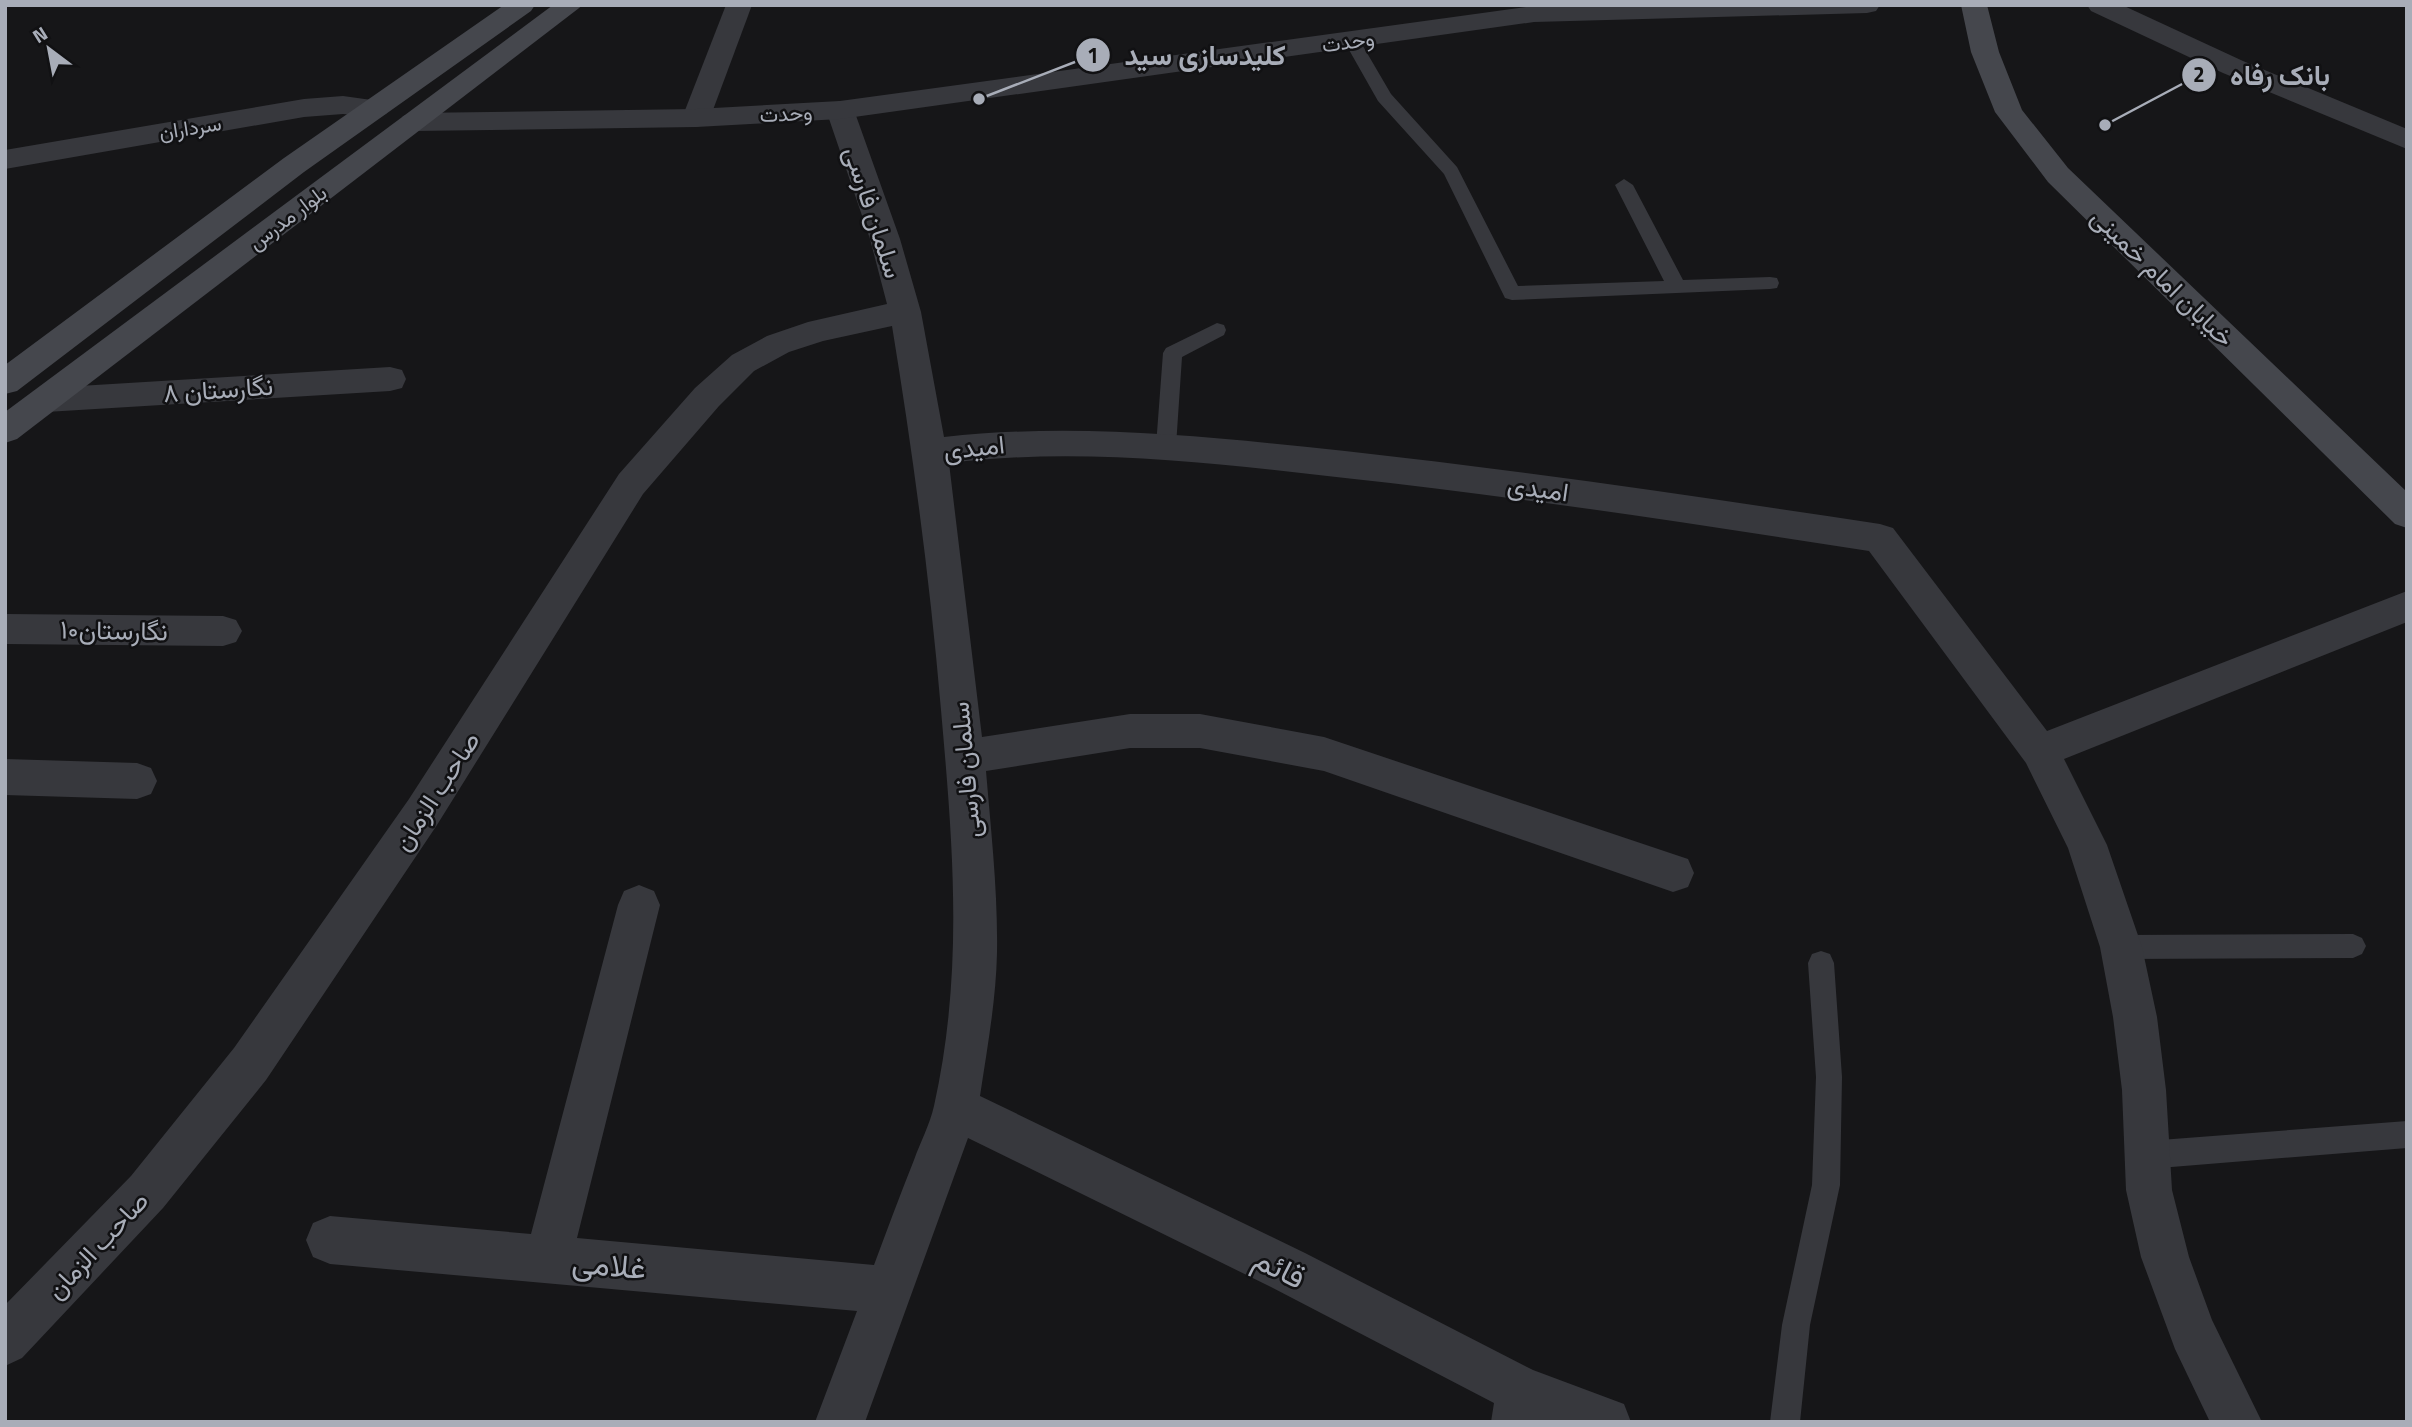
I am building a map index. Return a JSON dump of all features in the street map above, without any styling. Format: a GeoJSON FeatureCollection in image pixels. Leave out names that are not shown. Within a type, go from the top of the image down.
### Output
{"type":"FeatureCollection","features":[{"type":"Feature","properties":{"kind":"main road","name":"بلوار مدرس"},"geometry":{"type":"LineString","coordinates":[[5,382],[294,165],[522,5]]}},
{"type":"Feature","properties":{"kind":"main road","name":"بلوار مدرس"},"geometry":{"type":"LineString","coordinates":[[5,430],[570,5]]}},
{"type":"Feature","properties":{"kind":"main road","name":"خیابان امام خمینی"},"geometry":{"type":"LineString","coordinates":[[1974,5],[1984,52],[2009,112],[2058,175],[2407,514]]}},
{"type":"Feature","properties":{"kind":"main road"},"geometry":{"type":"LineString","coordinates":[[376,108],[413,122]]}},
{"type":"Feature","properties":{"kind":"street"},"geometry":{"type":"LineString","coordinates":[[696,118],[739,5]]}},
{"type":"Feature","properties":{"kind":"street","name":"وحدت"},"geometry":{"type":"LineString","coordinates":[[413,122],[696,118],[840,110],[1534,14],[1867,5]]}},
{"type":"Feature","properties":{"kind":"street"},"geometry":{"type":"LineString","coordinates":[[2100,5],[2233,66],[2407,140]]}},
{"type":"Feature","properties":{"kind":"street","name":"سرداران"},"geometry":{"type":"LineString","coordinates":[[5,160],[304,108],[343,105],[376,108]]}},
{"type":"Feature","properties":{"kind":"street","name":"سلمان فارسی"},"geometry":{"type":"LineString","coordinates":[[840,110],[885,239],[905,312],[930,452],[951,615],[965,757],[975,894],[976,953],[972,1005],[956,1108],[840,1422]]}},
{"type":"Feature","properties":{"kind":"street","name":"صاحب الزمان"},"geometry":{"type":"LineString","coordinates":[[16,1319],[147,1192],[250,1064],[423,812],[631,484],[707,397],[743,363],[778,344],[819,330],[905,312]]}},
{"type":"Feature","properties":{"kind":"street","name":"نگارستان ۸"},"geometry":{"type":"LineString","coordinates":[[46,400],[390,379]]}},
{"type":"Feature","properties":{"kind":"street","name":"امیدی"},"geometry":{"type":"LineString","coordinates":[[930,452],[1027,442],[1166,446],[1460,476],[1880,538],[2040,751],[2087,845],[2121,947],[2135,1017],[2144,1090],[2149,1191],[2165,1257],[2192,1332],[2237,1422]]}},
{"type":"Feature","properties":{"kind":"street"},"geometry":{"type":"LineString","coordinates":[[2040,751],[2407,606]]}},
{"type":"Feature","properties":{"kind":"street","name":"نگارستان۱۰"},"geometry":{"type":"LineString","coordinates":[[5,629],[223,631]]}},
{"type":"Feature","properties":{"kind":"street"},"geometry":{"type":"LineString","coordinates":[[965,757],[1130,732],[1200,731],[1324,754],[1673,873]]}},
{"type":"Feature","properties":{"kind":"street"},"geometry":{"type":"LineString","coordinates":[[5,776],[137,781]]}},
{"type":"Feature","properties":{"kind":"street"},"geometry":{"type":"LineString","coordinates":[[548,1259],[639,905]]}},
{"type":"Feature","properties":{"kind":"street","name":"قائم"},"geometry":{"type":"LineString","coordinates":[[956,1108],[1275,1264],[1518,1406],[1606,1422]]}},
{"type":"Feature","properties":{"kind":"street","name":"غلامی"},"geometry":{"type":"LineString","coordinates":[[330,1240],[888,1290]]}},
{"type":"Feature","properties":{"kind":"lane"},"geometry":{"type":"LineString","coordinates":[[1352,41],[1384,97],[1451,171],[1512,293],[1770,283]]}},
{"type":"Feature","properties":{"kind":"lane"},"geometry":{"type":"LineString","coordinates":[[1624,185],[1677,287]]}},
{"type":"Feature","properties":{"kind":"lane"},"geometry":{"type":"LineString","coordinates":[[1166,446],[1172,353],[1217,330]]}},
{"type":"Feature","properties":{"kind":"lane"},"geometry":{"type":"LineString","coordinates":[[2121,947],[2353,946]]}},
{"type":"Feature","properties":{"kind":"lane"},"geometry":{"type":"LineString","coordinates":[[1785,1422],[1796,1325],[1826,1185],[1829,1077],[1821,963]]}},
{"type":"Feature","properties":{"kind":"lane"},"geometry":{"type":"LineString","coordinates":[[2147,1155],[2407,1133]]}},
{"type":"Feature","properties":{"kind":"place","name":"کلیدسازی سید"},"geometry":{"type":"Point","coordinates":[979,99]}},
{"type":"Feature","properties":{"kind":"place","name":"بانک رفاه"},"geometry":{"type":"Point","coordinates":[2105,125]}}]}
